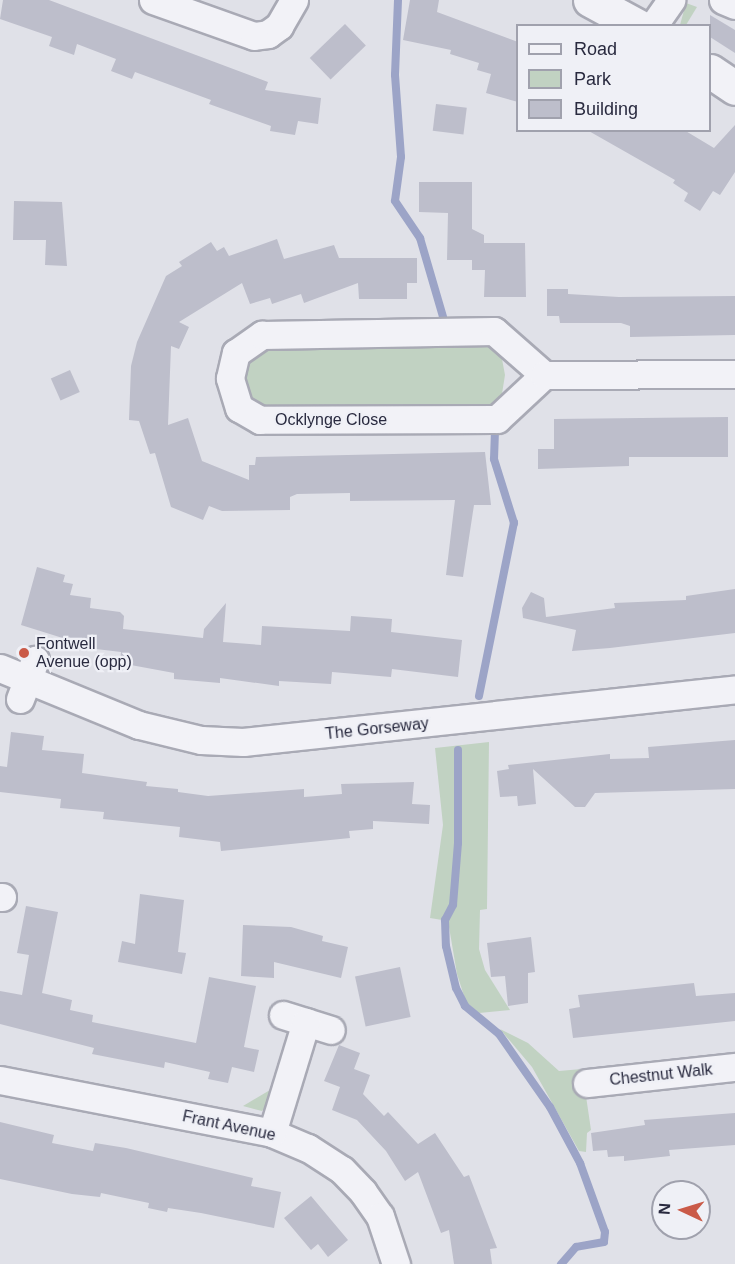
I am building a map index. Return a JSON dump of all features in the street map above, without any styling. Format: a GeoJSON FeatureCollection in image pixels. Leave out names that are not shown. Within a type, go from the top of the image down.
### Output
{"type":"FeatureCollection","features":[{"type":"Feature","properties":{"kind":"street"},"geometry":{"type":"LineString","coordinates":[[153,0],[254,36],[268,34],[279,26],[294,0]]}},
{"type":"Feature","properties":{"kind":"street"},"geometry":{"type":"LineString","coordinates":[[590,0],[634,24]]}},
{"type":"Feature","properties":{"kind":"street"},"geometry":{"type":"LineString","coordinates":[[654,24],[671,0]]}},
{"type":"Feature","properties":{"kind":"street"},"geometry":{"type":"LineString","coordinates":[[723,0],[735,5]]}},
{"type":"Feature","properties":{"kind":"street"},"geometry":{"type":"LineString","coordinates":[[711,72],[735,88]]}},
{"type":"Feature","properties":{"kind":"street","name":"Ocklynge Close"},"geometry":{"type":"LineString","coordinates":[[494,331],[544,375],[497,419],[260,420],[239,408],[230,378],[236,353],[262,335],[494,331]]}},
{"type":"Feature","properties":{"kind":"street"},"geometry":{"type":"LineString","coordinates":[[544,375],[735,374]]}},
{"type":"Feature","properties":{"kind":"street","name":"The Gorseway"},"geometry":{"type":"LineString","coordinates":[[0,668],[139,725],[201,740],[243,742],[735,690]]}},
{"type":"Feature","properties":{"kind":"street"},"geometry":{"type":"LineString","coordinates":[[272,1133],[306,1022]]}},
{"type":"Feature","properties":{"kind":"street","name":"Chestnut Walk"},"geometry":{"type":"LineString","coordinates":[[587,1083],[735,1067]]}},
{"type":"Feature","properties":{"kind":"street","name":"Frant Avenue"},"geometry":{"type":"LineString","coordinates":[[0,1080],[272,1133],[308,1148],[342,1170],[357,1185],[380,1216],[396,1264]]}},
{"type":"Feature","properties":{"kind":"green space"},"geometry":{"type":"Polygon","coordinates":[[[686,3],[697,7],[687,24],[680,24],[686,3]]]}},
{"type":"Feature","properties":{"kind":"green space"},"geometry":{"type":"Polygon","coordinates":[[[492,340],[500,348],[505,375],[501,400],[493,409],[261,411],[245,401],[243,358],[262,344],[492,340]]]}},
{"type":"Feature","properties":{"kind":"green space"},"geometry":{"type":"Polygon","coordinates":[[[489,742],[487,909],[480,910],[479,949],[485,970],[510,1010],[479,1013],[466,1002],[457,974],[448,921],[430,918],[443,825],[435,748],[489,742]]]}},
{"type":"Feature","properties":{"kind":"green space"},"geometry":{"type":"Polygon","coordinates":[[[500,1029],[528,1043],[559,1071],[582,1069],[591,1130],[587,1133],[586,1152],[579,1151],[532,1067],[500,1029]]]}},
{"type":"Feature","properties":{"kind":"green space"},"geometry":{"type":"Polygon","coordinates":[[[270,1090],[277,1092],[262,1111],[243,1106],[270,1090]]]}},
{"type":"Feature","properties":{"kind":"building"},"geometry":{"type":"Polygon","coordinates":[[[3,0],[49,0],[268,82],[265,90],[321,98],[318,124],[298,121],[295,135],[270,131],[271,126],[209,104],[211,100],[135,72],[132,79],[111,71],[116,59],[77,44],[74,55],[49,46],[52,37],[0,19],[3,0]]]}},
{"type":"Feature","properties":{"kind":"building"},"geometry":{"type":"Polygon","coordinates":[[[410,0],[439,0],[437,12],[516,41],[516,101],[486,93],[491,74],[477,70],[479,63],[450,54],[451,50],[403,40],[410,0]]]}},
{"type":"Feature","properties":{"kind":"building"},"geometry":{"type":"Polygon","coordinates":[[[710,15],[735,30],[735,53],[711,38],[710,15]]]}},
{"type":"Feature","properties":{"kind":"building"},"geometry":{"type":"Polygon","coordinates":[[[345,24],[366,46],[331,80],[310,58],[345,24]]]}},
{"type":"Feature","properties":{"kind":"building"},"geometry":{"type":"Polygon","coordinates":[[[436,104],[467,108],[463,135],[433,131],[436,104]]]}},
{"type":"Feature","properties":{"kind":"building"},"geometry":{"type":"Polygon","coordinates":[[[735,125],[735,172],[720,195],[713,191],[700,211],[684,201],[688,193],[673,183],[675,180],[591,132],[687,132],[714,148],[735,125]]]}},
{"type":"Feature","properties":{"kind":"building"},"geometry":{"type":"Polygon","coordinates":[[[419,182],[472,182],[472,229],[484,235],[484,243],[525,243],[526,297],[484,297],[485,270],[472,270],[472,260],[447,260],[448,213],[419,212],[419,182]]]}},
{"type":"Feature","properties":{"kind":"building"},"geometry":{"type":"Polygon","coordinates":[[[14,201],[62,202],[67,266],[45,265],[46,240],[13,240],[14,201]]]}},
{"type":"Feature","properties":{"kind":"building"},"geometry":{"type":"Polygon","coordinates":[[[277,239],[284,259],[334,245],[339,258],[417,258],[417,283],[407,283],[407,299],[359,299],[358,283],[304,303],[301,294],[272,304],[270,298],[250,304],[242,283],[179,322],[189,327],[179,349],[171,346],[168,425],[188,418],[202,461],[249,480],[249,465],[255,465],[256,457],[485,452],[491,505],[474,505],[463,577],[446,575],[455,500],[350,501],[350,493],[297,494],[290,497],[290,510],[222,511],[209,506],[203,520],[171,507],[155,453],[150,454],[139,421],[129,420],[131,366],[137,342],[166,276],[182,266],[179,262],[211,242],[217,251],[224,247],[229,256],[277,239]]]}},
{"type":"Feature","properties":{"kind":"building"},"geometry":{"type":"Polygon","coordinates":[[[547,289],[568,289],[568,294],[619,297],[735,296],[735,335],[630,337],[630,326],[621,323],[560,323],[559,316],[547,316],[547,289]]]}},
{"type":"Feature","properties":{"kind":"building"},"geometry":{"type":"Polygon","coordinates":[[[70,370],[80,392],[61,400],[51,379],[70,370]]]}},
{"type":"Feature","properties":{"kind":"building"},"geometry":{"type":"Polygon","coordinates":[[[728,417],[728,457],[629,457],[629,466],[538,469],[538,449],[554,449],[554,419],[728,417]]]}},
{"type":"Feature","properties":{"kind":"building"},"geometry":{"type":"Polygon","coordinates":[[[37,567],[65,575],[63,582],[73,584],[70,595],[91,598],[90,608],[120,612],[124,616],[123,629],[203,638],[204,629],[226,603],[223,642],[261,645],[262,626],[350,631],[351,616],[392,619],[391,632],[462,640],[458,677],[392,669],[391,677],[332,672],[331,684],[279,681],[279,686],[220,678],[220,683],[174,679],[174,673],[120,663],[121,652],[96,649],[96,643],[69,640],[21,625],[37,567]]]}},
{"type":"Feature","properties":{"kind":"building"},"geometry":{"type":"Polygon","coordinates":[[[735,589],[735,633],[572,651],[576,630],[523,618],[522,608],[531,592],[544,598],[546,617],[615,608],[614,603],[686,600],[686,596],[735,589]]]}},
{"type":"Feature","properties":{"kind":"building"},"geometry":{"type":"Polygon","coordinates":[[[11,732],[44,736],[42,750],[84,754],[82,773],[147,782],[146,786],[178,789],[178,792],[208,796],[304,789],[304,797],[342,794],[341,784],[414,782],[412,804],[430,805],[429,824],[373,821],[373,829],[349,831],[350,838],[221,851],[220,842],[179,837],[180,827],[103,819],[104,812],[60,808],[61,799],[0,792],[0,766],[7,767],[11,732]]]}},
{"type":"Feature","properties":{"kind":"building"},"geometry":{"type":"Polygon","coordinates":[[[735,740],[735,789],[595,793],[585,807],[575,807],[533,769],[536,804],[518,806],[517,796],[500,797],[497,771],[509,769],[508,765],[610,754],[610,759],[649,758],[648,747],[735,740]]]}},
{"type":"Feature","properties":{"kind":"building"},"geometry":{"type":"Polygon","coordinates":[[[140,894],[184,900],[178,952],[186,953],[182,974],[118,962],[122,941],[135,944],[140,894]]]}},
{"type":"Feature","properties":{"kind":"building"},"geometry":{"type":"Polygon","coordinates":[[[26,906],[58,912],[42,993],[72,1000],[70,1010],[93,1015],[92,1022],[196,1043],[209,977],[256,986],[244,1047],[259,1050],[254,1072],[232,1067],[228,1083],[208,1079],[210,1072],[165,1062],[164,1068],[92,1054],[94,1048],[0,1024],[0,991],[22,995],[29,955],[17,953],[26,906]]]}},
{"type":"Feature","properties":{"kind":"building"},"geometry":{"type":"Polygon","coordinates":[[[243,925],[291,927],[323,936],[322,941],[348,947],[341,978],[274,962],[274,978],[241,976],[243,925]]]}},
{"type":"Feature","properties":{"kind":"building"},"geometry":{"type":"Polygon","coordinates":[[[531,937],[535,972],[528,973],[528,1003],[508,1006],[505,976],[491,977],[487,943],[531,937]]]}},
{"type":"Feature","properties":{"kind":"building"},"geometry":{"type":"Polygon","coordinates":[[[400,967],[411,1017],[366,1026],[355,977],[400,967]]]}},
{"type":"Feature","properties":{"kind":"building"},"geometry":{"type":"Polygon","coordinates":[[[694,983],[696,996],[735,993],[735,1021],[573,1038],[569,1009],[580,1007],[578,995],[694,983]]]}},
{"type":"Feature","properties":{"kind":"building"},"geometry":{"type":"Polygon","coordinates":[[[339,1045],[360,1053],[354,1069],[370,1075],[363,1094],[384,1116],[388,1112],[418,1144],[435,1133],[464,1177],[469,1175],[497,1248],[490,1249],[492,1264],[454,1264],[449,1230],[441,1233],[418,1172],[405,1181],[386,1151],[357,1120],[332,1110],[340,1087],[324,1081],[339,1045]]]}},
{"type":"Feature","properties":{"kind":"building"},"geometry":{"type":"Polygon","coordinates":[[[735,1113],[735,1145],[669,1150],[670,1156],[624,1161],[624,1156],[608,1157],[607,1150],[593,1151],[591,1133],[645,1125],[644,1120],[735,1113]]]}},
{"type":"Feature","properties":{"kind":"building"},"geometry":{"type":"Polygon","coordinates":[[[0,1122],[54,1135],[52,1143],[93,1151],[95,1143],[126,1148],[253,1178],[251,1186],[281,1192],[274,1228],[168,1208],[167,1212],[148,1208],[149,1203],[101,1193],[100,1197],[72,1194],[0,1179],[0,1122]]]}},
{"type":"Feature","properties":{"kind":"building"},"geometry":{"type":"Polygon","coordinates":[[[311,1196],[348,1240],[328,1257],[318,1244],[311,1250],[284,1218],[311,1196]]]}},
{"type":"Feature","properties":{"kind":"waterway"},"geometry":{"type":"LineString","coordinates":[[398,0],[395,75],[401,157],[395,201],[420,238],[444,320]]}},
{"type":"Feature","properties":{"kind":"waterway"},"geometry":{"type":"LineString","coordinates":[[479,696],[514,523],[494,459],[495,433]]}},
{"type":"Feature","properties":{"kind":"waterway"},"geometry":{"type":"LineString","coordinates":[[458,750],[458,843],[453,905],[445,920],[446,946],[456,988],[465,1006],[499,1034],[550,1107],[580,1163],[605,1232],[604,1242],[576,1247],[561,1264]]}},
{"type":"Feature","properties":{"kind":"place","name":"Fontwell Avenue (opp)"},"geometry":{"type":"Point","coordinates":[24,653]}}]}
